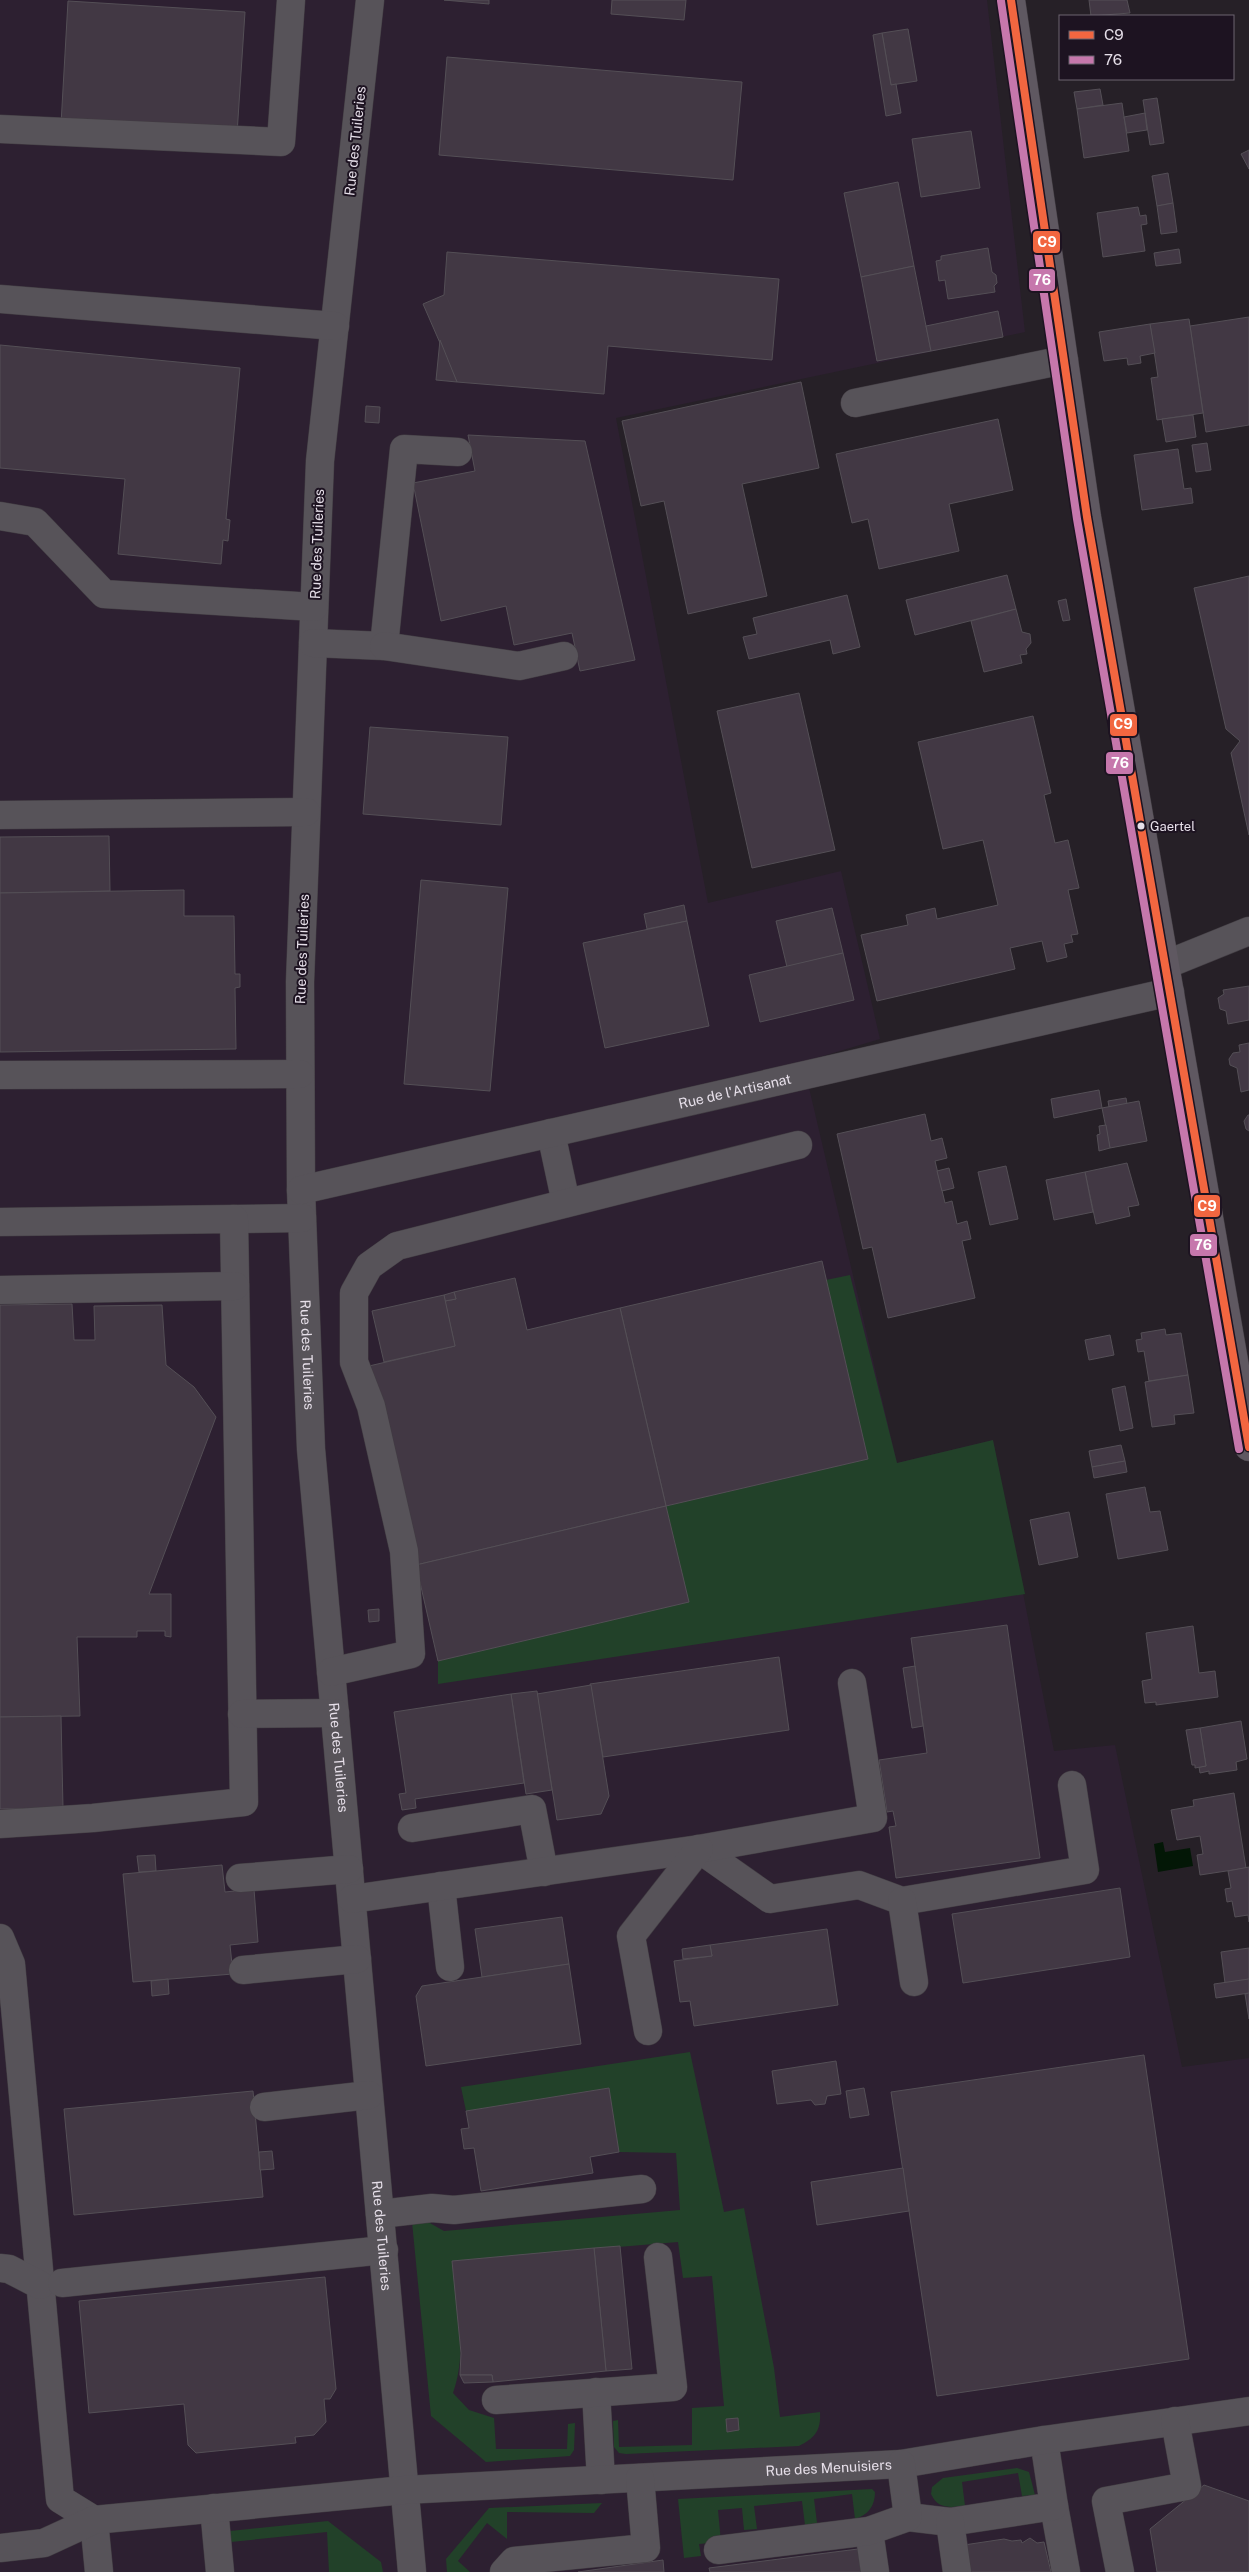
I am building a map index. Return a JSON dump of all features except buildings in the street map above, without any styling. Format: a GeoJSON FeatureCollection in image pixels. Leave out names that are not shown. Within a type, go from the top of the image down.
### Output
{"type":"FeatureCollection","features":[{"type":"Feature","properties":{"kind":"main road"},"geometry":{"type":"LineString","coordinates":[[1011,0],[1087,517],[1249,1447]]}},
{"type":"Feature","properties":{"kind":"street"},"geometry":{"type":"LineString","coordinates":[[0,129],[281,142],[292,0]]}},
{"type":"Feature","properties":{"kind":"street","name":"Rue des Tuileries"},"geometry":{"type":"LineString","coordinates":[[370,0],[320,460],[300,982],[300,1190],[311,1449],[412,2572]]}},
{"type":"Feature","properties":{"kind":"street"},"geometry":{"type":"LineString","coordinates":[[0,299],[335,326]]}},
{"type":"Feature","properties":{"kind":"street"},"geometry":{"type":"LineString","coordinates":[[855,403],[1064,360]]}},
{"type":"Feature","properties":{"kind":"street"},"geometry":{"type":"LineString","coordinates":[[384,646],[404,449],[458,452]]}},
{"type":"Feature","properties":{"kind":"street"},"geometry":{"type":"LineString","coordinates":[[0,516],[35,522],[104,594],[314,606]]}},
{"type":"Feature","properties":{"kind":"street"},"geometry":{"type":"LineString","coordinates":[[313,643],[384,646],[519,666],[564,656]]}},
{"type":"Feature","properties":{"kind":"street"},"geometry":{"type":"LineString","coordinates":[[0,815],[306,812]]}},
{"type":"Feature","properties":{"kind":"street"},"geometry":{"type":"LineString","coordinates":[[1165,965],[1249,930]]}},
{"type":"Feature","properties":{"kind":"street","name":"Rue de l'Artisanat"},"geometry":{"type":"LineString","coordinates":[[300,1190],[1170,992]]}},
{"type":"Feature","properties":{"kind":"street"},"geometry":{"type":"LineString","coordinates":[[0,1075],[300,1074]]}},
{"type":"Feature","properties":{"kind":"street"},"geometry":{"type":"LineString","coordinates":[[551,1133],[566,1203]]}},
{"type":"Feature","properties":{"kind":"street"},"geometry":{"type":"LineString","coordinates":[[331,1672],[410,1654],[404,1551],[371,1406],[354,1362],[354,1293],[369,1266],[397,1246],[798,1144]]}},
{"type":"Feature","properties":{"kind":"street"},"geometry":{"type":"LineString","coordinates":[[0,1222],[302,1218]]}},
{"type":"Feature","properties":{"kind":"street"},"geometry":{"type":"LineString","coordinates":[[0,1824],[93,1818],[244,1802],[234,1219]]}},
{"type":"Feature","properties":{"kind":"street"},"geometry":{"type":"LineString","coordinates":[[0,1290],[235,1286]]}},
{"type":"Feature","properties":{"kind":"street"},"geometry":{"type":"LineString","coordinates":[[352,1899],[699,1849],[873,1818],[852,1683]]}},
{"type":"Feature","properties":{"kind":"street"},"geometry":{"type":"LineString","coordinates":[[242,1714],[335,1713]]}},
{"type":"Feature","properties":{"kind":"street"},"geometry":{"type":"LineString","coordinates":[[699,1849],[770,1899],[859,1885],[902,1900],[1085,1870],[1072,1785]]}},
{"type":"Feature","properties":{"kind":"street"},"geometry":{"type":"LineString","coordinates":[[412,1828],[532,1809],[544,1872]]}},
{"type":"Feature","properties":{"kind":"street"},"geometry":{"type":"LineString","coordinates":[[648,2031],[631,1936],[699,1849]]}},
{"type":"Feature","properties":{"kind":"street"},"geometry":{"type":"LineString","coordinates":[[240,1878],[349,1869]]}},
{"type":"Feature","properties":{"kind":"street"},"geometry":{"type":"LineString","coordinates":[[441,1886],[450,1967]]}},
{"type":"Feature","properties":{"kind":"street"},"geometry":{"type":"LineString","coordinates":[[902,1900],[914,1982]]}},
{"type":"Feature","properties":{"kind":"street"},"geometry":{"type":"LineString","coordinates":[[0,1938],[10,1964],[51,2284],[60,2499],[94,2520],[100,2572]]}},
{"type":"Feature","properties":{"kind":"street"},"geometry":{"type":"LineString","coordinates":[[243,1970],[357,1960]]}},
{"type":"Feature","properties":{"kind":"street"},"geometry":{"type":"LineString","coordinates":[[264,2106],[369,2095]]}},
{"type":"Feature","properties":{"kind":"street"},"geometry":{"type":"LineString","coordinates":[[380,2214],[432,2208],[454,2210],[642,2189]]}},
{"type":"Feature","properties":{"kind":"street"},"geometry":{"type":"LineString","coordinates":[[0,2268],[9,2269],[51,2284],[384,2250]]}},
{"type":"Feature","properties":{"kind":"street"},"geometry":{"type":"LineString","coordinates":[[496,2400],[673,2387],[658,2257]]}},
{"type":"Feature","properties":{"kind":"street"},"geometry":{"type":"LineString","coordinates":[[596,2392],[600,2480]]}},
{"type":"Feature","properties":{"kind":"street","name":"Rue des Menuisiers"},"geometry":{"type":"LineString","coordinates":[[0,2548],[44,2544],[94,2520],[404,2490],[901,2464],[1044,2440],[1249,2411]]}},
{"type":"Feature","properties":{"kind":"street"},"geometry":{"type":"LineString","coordinates":[[1120,2572],[1106,2501],[1187,2486],[1175,2421]]}},
{"type":"Feature","properties":{"kind":"street"},"geometry":{"type":"LineString","coordinates":[[1044,2440],[1066,2572]]}},
{"type":"Feature","properties":{"kind":"street"},"geometry":{"type":"LineString","coordinates":[[901,2464],[908,2517]]}},
{"type":"Feature","properties":{"kind":"street"},"geometry":{"type":"LineString","coordinates":[[504,2572],[514,2561],[646,2548],[640,2478]]}},
{"type":"Feature","properties":{"kind":"street"},"geometry":{"type":"LineString","coordinates":[[718,2550],[869,2531],[908,2517],[950,2522],[1054,2506]]}},
{"type":"Feature","properties":{"kind":"street"},"geometry":{"type":"LineString","coordinates":[[214,2508],[220,2572]]}},
{"type":"Feature","properties":{"kind":"street"},"geometry":{"type":"LineString","coordinates":[[950,2522],[957,2572]]}},
{"type":"Feature","properties":{"kind":"street"},"geometry":{"type":"LineString","coordinates":[[869,2531],[875,2572]]}},
{"type":"Feature","properties":{"kind":"shaded area"},"geometry":{"type":"Polygon","coordinates":[[[0,0],[987,0],[1025,332],[616,418],[708,903],[841,871],[880,1039],[803,1062],[897,1463],[993,1440],[1054,1751],[1115,1745],[1182,2067],[1249,2058],[1249,2572],[0,2572],[0,0]]]}},
{"type":"Feature","properties":{"kind":"shaded area"},"geometry":{"type":"Polygon","coordinates":[[[1163,1842],[1165,1852],[1190,1848],[1193,1866],[1158,1872],[1154,1844],[1163,1842]]]}},
{"type":"Feature","properties":{"kind":"green space"},"geometry":{"type":"Polygon","coordinates":[[[850,1275],[897,1463],[993,1440],[1025,1594],[438,1684],[438,1661],[688,1602],[666,1506],[868,1459],[826,1280],[850,1275]]]}},
{"type":"Feature","properties":{"kind":"green space"},"geometry":{"type":"Polygon","coordinates":[[[690,2052],[724,2212],[744,2208],[774,2368],[780,2417],[820,2412],[818,2429],[813,2437],[799,2446],[626,2454],[619,2453],[614,2447],[613,2421],[618,2420],[619,2447],[692,2445],[692,2408],[724,2406],[712,2276],[683,2278],[678,2242],[452,2261],[461,2344],[460,2361],[453,2393],[469,2410],[494,2418],[496,2449],[567,2449],[568,2424],[575,2423],[574,2450],[570,2456],[486,2462],[431,2416],[412,2222],[428,2222],[444,2231],[680,2210],[676,2153],[619,2152],[609,2088],[466,2111],[461,2087],[690,2052]]]}},
{"type":"Feature","properties":{"kind":"green space"},"geometry":{"type":"Polygon","coordinates":[[[1017,2468],[1029,2472],[1035,2495],[1022,2496],[1018,2473],[962,2482],[965,2506],[950,2507],[941,2505],[937,2503],[931,2494],[932,2487],[943,2478],[1017,2468]]]}},
{"type":"Feature","properties":{"kind":"green space"},"geometry":{"type":"Polygon","coordinates":[[[872,2489],[875,2492],[875,2497],[872,2506],[864,2515],[855,2519],[852,2494],[814,2499],[817,2523],[805,2525],[802,2501],[754,2506],[757,2529],[744,2530],[742,2508],[718,2510],[721,2542],[699,2544],[701,2556],[684,2558],[678,2499],[872,2489]]]}},
{"type":"Feature","properties":{"kind":"green space"},"geometry":{"type":"Polygon","coordinates":[[[602,2503],[594,2513],[507,2512],[507,2539],[487,2523],[458,2561],[470,2572],[447,2572],[446,2559],[489,2508],[602,2503]]]}},
{"type":"Feature","properties":{"kind":"green space"},"geometry":{"type":"Polygon","coordinates":[[[328,2521],[381,2562],[383,2572],[329,2572],[327,2532],[231,2542],[230,2531],[328,2521]]]}},
{"type":"Feature","properties":{"kind":"transit line","name":"C9"},"geometry":{"type":"LineString","coordinates":[[1011,0],[1087,517],[1249,1447]]}},
{"type":"Feature","properties":{"kind":"transit line","name":"76"},"geometry":{"type":"LineString","coordinates":[[1001,1],[1077,519],[1239,1449]]}},
{"type":"Feature","properties":{"kind":"place","name":"Gaertel"},"geometry":{"type":"Point","coordinates":[1141,826]}}]}
